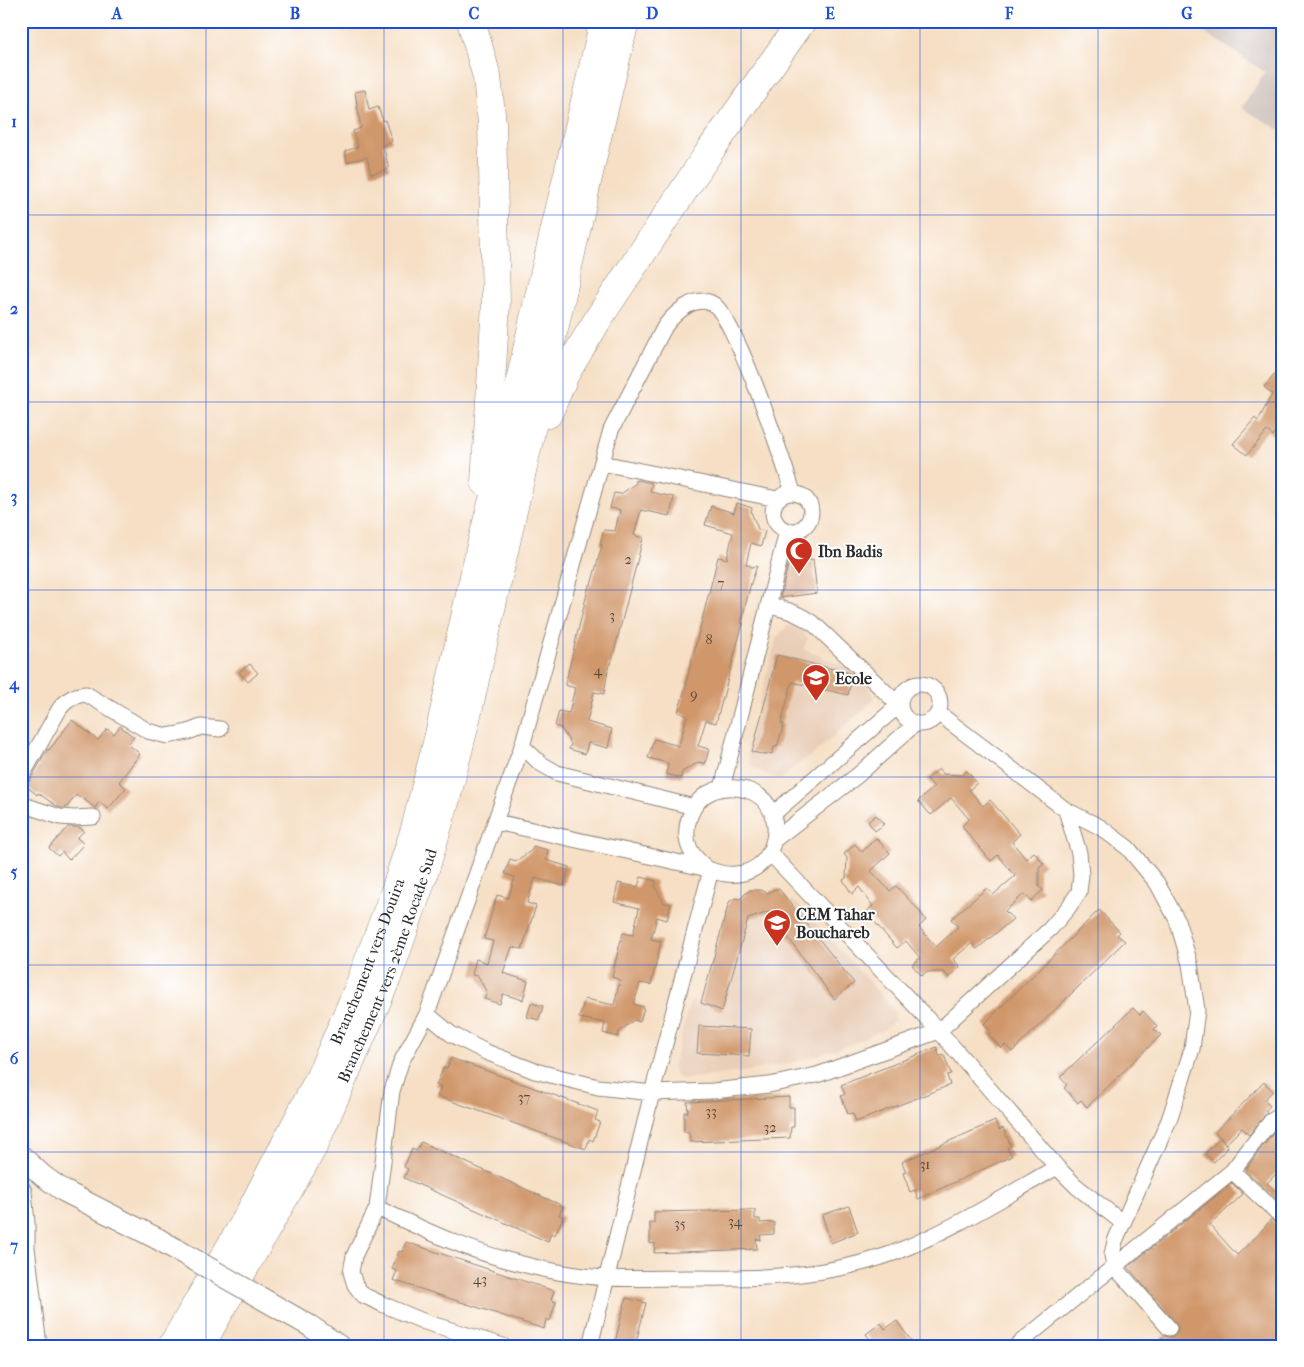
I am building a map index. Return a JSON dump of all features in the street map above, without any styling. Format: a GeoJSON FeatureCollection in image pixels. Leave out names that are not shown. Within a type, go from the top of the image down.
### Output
{"type":"FeatureCollection","features":[{"type":"Feature","properties":{"kind":"highway"},"geometry":{"type":"LineString","coordinates":[[471,21],[486,77],[492,123],[496,304],[491,552]]}},
{"type":"Feature","properties":{"kind":"highway"},"geometry":{"type":"LineString","coordinates":[[491,552],[500,478],[536,309],[604,21]]}},
{"type":"Feature","properties":{"kind":"highway"},"geometry":{"type":"LineString","coordinates":[[491,552],[626,21]]}},
{"type":"Feature","properties":{"kind":"highway"},"geometry":{"type":"LineString","coordinates":[[491,552],[565,374],[629,272],[764,73],[802,21]]}},
{"type":"Feature","properties":{"kind":"highway","name":"Branchement vers Douira"},"geometry":{"type":"LineString","coordinates":[[172,1346],[242,1228],[280,1158],[319,1078],[356,994],[396,888],[415,828],[491,552]]}},
{"type":"Feature","properties":{"kind":"highway","name":"Branchement vers 2ème Rocade Sud"},"geometry":{"type":"LineString","coordinates":[[200,1346],[314,1145],[387,978],[424,873],[447,795],[491,552]]}},
{"type":"Feature","properties":{"kind":"main road"},"geometry":{"type":"LineString","coordinates":[[21,1156],[43,1176],[64,1191],[158,1239],[310,1326],[339,1346]]}},
{"type":"Feature","properties":{"kind":"main road"},"geometry":{"type":"LineString","coordinates":[[21,1192],[24,1248],[36,1346]]}},
{"type":"Feature","properties":{"kind":"street"},"geometry":{"type":"LineString","coordinates":[[503,1346],[426,1322],[363,1295],[355,1285],[351,1272],[354,1256],[377,1208],[392,1091],[401,1062],[427,1014],[522,746],[611,430],[665,326],[673,316],[685,307],[698,302],[711,303],[719,308],[728,323],[765,409],[793,492]]}},
{"type":"Feature","properties":{"kind":"street"},"geometry":{"type":"LineString","coordinates":[[602,463],[777,499]]}},
{"type":"Feature","properties":{"kind":"street"},"geometry":{"type":"LineString","coordinates":[[793,492],[808,501],[811,513],[810,520],[801,530],[788,531],[776,524],[773,518],[774,505],[777,499],[793,492]]}},
{"type":"Feature","properties":{"kind":"street"},"geometry":{"type":"LineString","coordinates":[[722,788],[788,531]]}},
{"type":"Feature","properties":{"kind":"street"},"geometry":{"type":"LineString","coordinates":[[768,606],[800,615],[815,625],[899,705],[904,718],[915,724]]}},
{"type":"Feature","properties":{"kind":"street"},"geometry":{"type":"LineString","coordinates":[[496,822],[721,874],[735,875],[749,872],[761,864],[772,846],[858,775],[915,724],[929,722],[938,713],[940,706],[937,693],[933,688],[920,684],[908,688],[903,692],[899,705],[772,815]]}},
{"type":"Feature","properties":{"kind":"street"},"geometry":{"type":"LineString","coordinates":[[21,777],[60,708],[66,700],[76,695],[86,694],[148,731],[167,736],[188,732],[201,726],[220,729]]}},
{"type":"Feature","properties":{"kind":"street"},"geometry":{"type":"LineString","coordinates":[[938,713],[1066,810],[1100,828],[1128,848],[1157,883],[1177,920],[1190,964],[1197,1010],[1192,1049],[1169,1120],[1115,1240],[1112,1255],[1114,1266],[1169,1328]]}},
{"type":"Feature","properties":{"kind":"street"},"geometry":{"type":"LineString","coordinates":[[522,746],[540,763],[557,773],[694,807]]}},
{"type":"Feature","properties":{"kind":"street"},"geometry":{"type":"LineString","coordinates":[[709,870],[697,860],[690,848],[687,827],[694,807],[701,798],[711,792],[722,788],[737,787],[752,792],[764,802],[772,815],[775,828],[772,846]]}},
{"type":"Feature","properties":{"kind":"street"},"geometry":{"type":"LineString","coordinates":[[21,804],[60,817],[93,817]]}},
{"type":"Feature","properties":{"kind":"street"},"geometry":{"type":"LineString","coordinates":[[427,1014],[451,1034],[486,1052],[535,1071],[598,1087],[652,1093],[713,1091],[769,1085],[817,1075],[939,1031],[1050,929],[1079,892],[1081,875],[1079,853],[1066,810]]}},
{"type":"Feature","properties":{"kind":"street"},"geometry":{"type":"LineString","coordinates":[[772,846],[939,1031],[1057,1167],[1076,1186],[1123,1223]]}},
{"type":"Feature","properties":{"kind":"street"},"geometry":{"type":"LineString","coordinates":[[590,1346],[709,870]]}},
{"type":"Feature","properties":{"kind":"street"},"geometry":{"type":"LineString","coordinates":[[1016,1346],[1232,1171],[1271,1121],[1283,1114]]}},
{"type":"Feature","properties":{"kind":"street"},"geometry":{"type":"LineString","coordinates":[[377,1208],[453,1243],[506,1260],[571,1274],[606,1278],[749,1278],[802,1275],[847,1266],[895,1252],[948,1228],[1057,1167]]}},
{"type":"Feature","properties":{"kind":"street"},"geometry":{"type":"LineString","coordinates":[[1232,1171],[1283,1218]]}},
{"type":"Feature","properties":{"kind":"shaded area"},"geometry":{"type":"Polygon","coordinates":[[[1201,21],[1283,21],[1283,132],[1242,108],[1265,72],[1195,26],[1201,21]]]}},
{"type":"Feature","properties":{"kind":"shaded area","name":"Ecole"},"geometry":{"type":"Polygon","coordinates":[[[788,625],[795,626],[804,632],[808,639],[803,649],[850,669],[867,684],[872,693],[873,700],[811,756],[780,780],[754,768],[750,764],[747,750],[776,639],[788,625]]]}},
{"type":"Feature","properties":{"kind":"shaded area","name":"CEM Tahar Bouchareb"},"geometry":{"type":"Polygon","coordinates":[[[775,889],[780,890],[790,902],[797,903],[890,1005],[896,1014],[894,1021],[884,1029],[857,1042],[800,1061],[748,1071],[686,1079],[678,1078],[673,1068],[690,1001],[701,1003],[729,902],[735,899],[741,900],[751,890],[761,890],[768,894],[775,889]]]}},
{"type":"Feature","properties":{"kind":"building"},"geometry":{"type":"Polygon","coordinates":[[[365,90],[369,110],[378,107],[383,121],[385,120],[392,141],[383,145],[389,169],[371,174],[367,157],[347,162],[345,151],[358,147],[353,131],[361,128],[355,92],[365,90]]]}},
{"type":"Feature","properties":{"kind":"building"},"geometry":{"type":"Polygon","coordinates":[[[1283,365],[1283,417],[1273,436],[1267,431],[1247,455],[1233,444],[1255,418],[1258,421],[1272,394],[1264,387],[1283,365]]]}},
{"type":"Feature","properties":{"kind":"building"},"geometry":{"type":"Polygon","coordinates":[[[636,480],[652,483],[650,492],[674,497],[670,516],[641,510],[634,535],[643,538],[611,664],[609,664],[604,694],[594,692],[587,722],[612,729],[608,748],[588,743],[585,754],[569,749],[571,744],[561,728],[555,726],[559,711],[569,713],[575,688],[565,685],[589,585],[591,585],[602,545],[600,545],[604,530],[615,531],[620,510],[610,508],[614,493],[621,494],[636,483],[636,480]]]}},
{"type":"Feature","properties":{"kind":"building"},"geometry":{"type":"Polygon","coordinates":[[[737,503],[752,508],[751,512],[758,529],[765,531],[761,546],[751,543],[746,564],[752,567],[757,566],[751,583],[741,623],[743,623],[716,723],[706,720],[698,746],[709,749],[705,764],[699,762],[682,772],[681,778],[666,774],[668,763],[648,758],[654,739],[679,746],[687,716],[678,712],[718,557],[727,559],[733,533],[705,525],[711,506],[734,513],[737,503]]]}},
{"type":"Feature","properties":{"kind":"building"},"geometry":{"type":"Polygon","coordinates":[[[806,533],[809,560],[813,559],[817,593],[780,598],[789,562],[794,562],[793,546],[796,534],[806,533]]]}},
{"type":"Feature","properties":{"kind":"building"},"geometry":{"type":"Polygon","coordinates":[[[777,655],[853,674],[848,695],[792,682],[781,724],[784,724],[777,747],[774,747],[772,754],[768,753],[767,755],[752,752],[777,655]]]}},
{"type":"Feature","properties":{"kind":"building"},"geometry":{"type":"Polygon","coordinates":[[[250,664],[258,673],[248,682],[239,672],[250,664]]]}},
{"type":"Feature","properties":{"kind":"building"},"geometry":{"type":"Polygon","coordinates":[[[72,720],[98,740],[107,729],[114,734],[120,726],[134,737],[128,744],[140,754],[119,782],[126,788],[108,809],[99,802],[95,808],[76,795],[66,808],[62,808],[38,793],[37,795],[25,785],[29,782],[48,749],[72,720]]]}},
{"type":"Feature","properties":{"kind":"building"},"geometry":{"type":"Polygon","coordinates":[[[939,769],[943,774],[962,775],[967,771],[977,783],[969,790],[983,806],[990,800],[1020,834],[1012,842],[1026,859],[1034,852],[1044,864],[1039,868],[1039,887],[1043,890],[1031,901],[1024,894],[1005,911],[1013,919],[977,949],[972,943],[953,959],[960,967],[949,978],[944,972],[926,972],[922,976],[912,965],[920,958],[906,941],[897,948],[866,912],[873,906],[859,887],[852,894],[843,880],[846,878],[847,858],[844,854],[855,844],[862,852],[876,838],[890,853],[871,871],[890,891],[896,886],[916,907],[926,920],[919,927],[936,947],[958,927],[951,919],[987,888],[993,895],[1015,876],[998,855],[991,861],[969,835],[962,826],[969,819],[951,798],[931,815],[918,801],[934,787],[927,779],[939,769]]]}},
{"type":"Feature","properties":{"kind":"building"},"geometry":{"type":"Polygon","coordinates":[[[876,815],[884,824],[875,831],[868,822],[876,815]]]}},
{"type":"Feature","properties":{"kind":"building"},"geometry":{"type":"Polygon","coordinates":[[[68,827],[79,827],[84,831],[77,838],[84,844],[69,860],[62,852],[58,856],[49,848],[68,827]]]}},
{"type":"Feature","properties":{"kind":"building"},"geometry":{"type":"Polygon","coordinates":[[[533,846],[548,850],[546,860],[569,867],[564,886],[535,878],[527,903],[536,906],[522,949],[512,947],[503,973],[528,981],[523,1000],[503,994],[500,1004],[484,999],[487,993],[478,976],[472,975],[476,959],[487,963],[493,941],[484,939],[497,895],[508,898],[515,877],[505,874],[510,859],[516,861],[532,850],[533,846]]]}},
{"type":"Feature","properties":{"kind":"building"},"geometry":{"type":"Polygon","coordinates":[[[641,877],[656,881],[655,887],[664,903],[671,904],[667,920],[657,917],[651,939],[661,941],[651,985],[640,983],[634,1004],[644,1007],[640,1022],[634,1020],[619,1032],[618,1037],[603,1033],[605,1023],[579,1018],[585,999],[614,1005],[620,980],[612,977],[619,947],[623,933],[633,935],[639,908],[614,902],[618,883],[638,887],[641,877]]]}},
{"type":"Feature","properties":{"kind":"building"},"geometry":{"type":"Polygon","coordinates":[[[779,889],[854,983],[834,999],[769,912],[748,919],[722,1011],[701,1003],[729,902],[735,898],[740,899],[751,890],[761,890],[768,893],[779,889]]]}},
{"type":"Feature","properties":{"kind":"building"},"geometry":{"type":"Polygon","coordinates":[[[1099,910],[1120,932],[1117,935],[1125,941],[1012,1052],[1005,1045],[1001,1048],[988,1034],[991,1032],[984,1024],[1099,910]]]}},
{"type":"Feature","properties":{"kind":"building"},"geometry":{"type":"Polygon","coordinates":[[[531,1003],[543,1006],[539,1020],[527,1017],[531,1003]]]}},
{"type":"Feature","properties":{"kind":"building"},"geometry":{"type":"Polygon","coordinates":[[[1133,1008],[1140,1015],[1143,1011],[1157,1026],[1154,1029],[1161,1035],[1087,1107],[1081,1100],[1078,1103],[1064,1088],[1067,1085],[1060,1077],[1133,1008]]]}},
{"type":"Feature","properties":{"kind":"building"},"geometry":{"type":"Polygon","coordinates":[[[699,1026],[751,1029],[749,1056],[697,1053],[699,1026]]]}},
{"type":"Feature","properties":{"kind":"building"},"geometry":{"type":"Polygon","coordinates":[[[937,1047],[939,1056],[944,1055],[951,1074],[947,1075],[950,1085],[856,1122],[853,1113],[848,1114],[841,1096],[845,1094],[841,1085],[937,1047]]]}},
{"type":"Feature","properties":{"kind":"building"},"geometry":{"type":"Polygon","coordinates":[[[451,1058],[598,1111],[595,1120],[600,1122],[593,1141],[589,1139],[586,1149],[437,1096],[441,1087],[436,1085],[444,1067],[447,1068],[451,1058]]]}},
{"type":"Feature","properties":{"kind":"building"},"geometry":{"type":"Polygon","coordinates":[[[1264,1082],[1273,1091],[1264,1100],[1270,1106],[1265,1111],[1267,1113],[1249,1135],[1242,1128],[1226,1144],[1215,1132],[1264,1082]]]}},
{"type":"Feature","properties":{"kind":"building"},"geometry":{"type":"Polygon","coordinates":[[[789,1097],[789,1107],[794,1107],[794,1127],[791,1127],[790,1138],[690,1142],[689,1132],[684,1132],[684,1112],[688,1112],[687,1102],[789,1097]]]}},
{"type":"Feature","properties":{"kind":"building"},"geometry":{"type":"Polygon","coordinates":[[[995,1121],[999,1130],[1003,1128],[1011,1146],[1007,1148],[1012,1156],[918,1199],[915,1190],[910,1192],[903,1173],[906,1172],[902,1162],[995,1121]]]}},
{"type":"Feature","properties":{"kind":"building"},"geometry":{"type":"Polygon","coordinates":[[[1281,1126],[1283,1128],[1283,1167],[1267,1183],[1283,1197],[1283,1205],[1245,1170],[1277,1128],[1281,1126]]]}},
{"type":"Feature","properties":{"kind":"building"},"geometry":{"type":"Polygon","coordinates":[[[1220,1138],[1228,1147],[1214,1162],[1205,1154],[1220,1138]]]}},
{"type":"Feature","properties":{"kind":"building"},"geometry":{"type":"Polygon","coordinates":[[[421,1142],[563,1206],[559,1215],[563,1217],[555,1235],[551,1233],[548,1242],[404,1178],[408,1169],[404,1167],[412,1149],[416,1151],[421,1142]]]}},
{"type":"Feature","properties":{"kind":"building"},"geometry":{"type":"Polygon","coordinates":[[[1232,1183],[1243,1194],[1210,1225],[1237,1255],[1259,1234],[1271,1219],[1277,1225],[1283,1227],[1283,1346],[1153,1346],[1164,1336],[1170,1337],[1175,1335],[1178,1326],[1128,1267],[1232,1183]]]}},
{"type":"Feature","properties":{"kind":"building"},"geometry":{"type":"Polygon","coordinates":[[[849,1206],[858,1232],[831,1243],[822,1215],[849,1206]]]}},
{"type":"Feature","properties":{"kind":"building"},"geometry":{"type":"Polygon","coordinates":[[[755,1210],[755,1219],[760,1219],[760,1223],[774,1222],[774,1234],[760,1235],[761,1240],[756,1239],[757,1249],[654,1253],[655,1243],[650,1244],[650,1223],[654,1223],[654,1212],[755,1210]]]}},
{"type":"Feature","properties":{"kind":"building"},"geometry":{"type":"Polygon","coordinates":[[[406,1242],[554,1291],[551,1300],[556,1302],[550,1321],[546,1319],[544,1329],[393,1280],[397,1271],[392,1269],[399,1251],[402,1252],[406,1242]]]}},
{"type":"Feature","properties":{"kind":"building"},"geometry":{"type":"Polygon","coordinates":[[[626,1298],[646,1303],[635,1346],[614,1346],[626,1298]]]}},
{"type":"Feature","properties":{"kind":"building"},"geometry":{"type":"Polygon","coordinates":[[[897,1321],[915,1346],[875,1346],[866,1334],[881,1323],[885,1329],[897,1321]]]}},
{"type":"Feature","properties":{"kind":"place","name":"Ibn Badis"},"geometry":{"type":"Point","coordinates":[799,575]}},
{"type":"Feature","properties":{"kind":"place","name":"Ecole"},"geometry":{"type":"Point","coordinates":[816,702]}},
{"type":"Feature","properties":{"kind":"place","name":"CEM Tahar Bouchareb"},"geometry":{"type":"Point","coordinates":[777,947]}}]}
